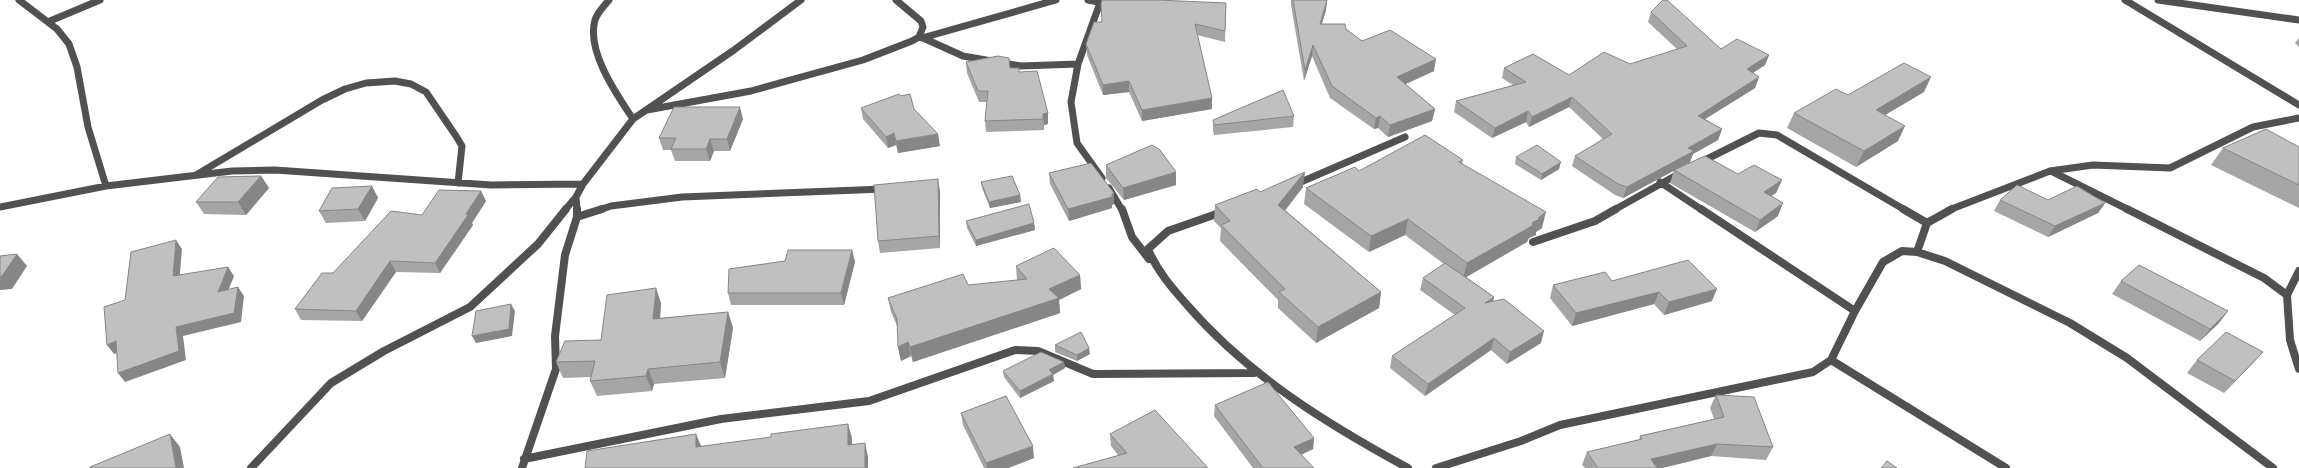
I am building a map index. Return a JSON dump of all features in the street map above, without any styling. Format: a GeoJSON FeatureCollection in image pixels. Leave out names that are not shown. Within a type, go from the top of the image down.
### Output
{"type":"FeatureCollection","features":[{"type":"Feature","properties":{"kind":"street"},"geometry":{"type":"LineString","coordinates":[[19,0],[24,6],[50,20],[72,48],[82,82],[88,126],[106,186]]}},
{"type":"Feature","properties":{"kind":"street"},"geometry":{"type":"LineString","coordinates":[[50,20],[100,0]]}},
{"type":"Feature","properties":{"kind":"street"},"geometry":{"type":"LineString","coordinates":[[609,0],[595,21],[593,41],[606,74],[633,119]]}},
{"type":"Feature","properties":{"kind":"street"},"geometry":{"type":"LineString","coordinates":[[251,468],[331,383],[384,351],[470,307],[538,244],[576,197],[583,184],[633,119],[643,110],[734,50],[801,0]]}},
{"type":"Feature","properties":{"kind":"street"},"geometry":{"type":"LineString","coordinates":[[896,0],[921,21],[923,27],[918,37],[912,41]]}},
{"type":"Feature","properties":{"kind":"street"},"geometry":{"type":"LineString","coordinates":[[643,110],[752,91],[863,60],[912,41],[1056,0]]}},
{"type":"Feature","properties":{"kind":"street"},"geometry":{"type":"LineString","coordinates":[[1088,0],[1100,1],[1078,64],[1071,102],[1078,143],[1119,202],[1132,237],[1194,314],[1254,373],[1349,437],[1408,468]]}},
{"type":"Feature","properties":{"kind":"street"},"geometry":{"type":"LineString","coordinates":[[2125,0],[2299,105]]}},
{"type":"Feature","properties":{"kind":"street"},"geometry":{"type":"LineString","coordinates":[[2158,0],[2299,20]]}},
{"type":"Feature","properties":{"kind":"street"},"geometry":{"type":"LineString","coordinates":[[923,38],[963,56],[1020,66],[1078,64]]}},
{"type":"Feature","properties":{"kind":"street"},"geometry":{"type":"LineString","coordinates":[[192,177],[322,100],[345,89],[366,83],[395,81],[411,84],[426,92],[456,136],[462,146],[458,182]]}},
{"type":"Feature","properties":{"kind":"street"},"geometry":{"type":"LineString","coordinates":[[1917,252],[1927,223],[1944,212],[2050,170],[2093,165],[2170,168],[2253,126],[2299,118]]}},
{"type":"Feature","properties":{"kind":"street"},"geometry":{"type":"LineString","coordinates":[[1533,242],[1595,221],[1660,182],[1758,133],[1777,135],[1927,223]]}},
{"type":"Feature","properties":{"kind":"street"},"geometry":{"type":"LineString","coordinates":[[1287,188],[1317,177],[1405,137]]}},
{"type":"Feature","properties":{"kind":"street"},"geometry":{"type":"LineString","coordinates":[[0,207],[106,186],[192,177],[232,171],[275,170],[458,182],[492,186],[583,184]]}},
{"type":"Feature","properties":{"kind":"street"},"geometry":{"type":"LineString","coordinates":[[2050,170],[2264,278],[2288,295]]}},
{"type":"Feature","properties":{"kind":"street"},"geometry":{"type":"LineString","coordinates":[[1660,182],[1855,311]]}},
{"type":"Feature","properties":{"kind":"street"},"geometry":{"type":"LineString","coordinates":[[577,217],[611,206],[682,197],[895,189]]}},
{"type":"Feature","properties":{"kind":"street"},"geometry":{"type":"LineString","coordinates":[[523,464],[556,369],[555,336],[565,255],[577,217],[576,197]]}},
{"type":"Feature","properties":{"kind":"street"},"geometry":{"type":"LineString","coordinates":[[1154,264],[1148,249],[1168,231],[1235,207]]}},
{"type":"Feature","properties":{"kind":"street"},"geometry":{"type":"LineString","coordinates":[[1436,468],[1461,465],[1560,425],[1813,372],[1831,360],[1855,311],[1883,262],[1902,250],[1917,252],[1945,261],[2076,327],[2127,358],[2273,468]]}},
{"type":"Feature","properties":{"kind":"street"},"geometry":{"type":"LineString","coordinates":[[2299,271],[2288,295],[2290,340],[2299,369]]}},
{"type":"Feature","properties":{"kind":"street"},"geometry":{"type":"LineString","coordinates":[[523,464],[721,419],[869,401],[1015,350],[1038,351],[1093,374],[1254,373]]}},
{"type":"Feature","properties":{"kind":"street"},"geometry":{"type":"LineString","coordinates":[[1831,360],[2006,468]]}},
{"type":"Feature","properties":{"kind":"building"},"geometry":{"type":"Polygon","coordinates":[[[1102,0],[1157,0],[1226,3],[1225,31],[1195,24],[1212,98],[1142,110],[1129,81],[1103,85],[1086,44],[1094,22],[1102,22],[1102,0]]]}},
{"type":"Feature","properties":{"kind":"building"},"geometry":{"type":"Polygon","coordinates":[[[1293,0],[1327,0],[1320,24],[1345,24],[1346,29],[1362,41],[1390,30],[1436,59],[1397,77],[1435,109],[1390,125],[1380,116],[1376,118],[1332,86],[1313,45],[1305,70],[1293,0]]]}},
{"type":"Feature","properties":{"kind":"building"},"geometry":{"type":"Polygon","coordinates":[[[1663,0],[1667,0],[1721,49],[1737,39],[1769,55],[1747,69],[1759,77],[1698,116],[1722,129],[1688,148],[1694,151],[1627,187],[1618,184],[1575,156],[1612,134],[1572,97],[1532,117],[1528,111],[1495,128],[1456,101],[1526,82],[1504,68],[1533,54],[1569,75],[1604,52],[1630,64],[1687,46],[1651,12],[1663,0]]]}},
{"type":"Feature","properties":{"kind":"building"},"geometry":{"type":"Polygon","coordinates":[[[998,56],[1009,58],[1010,68],[1019,68],[1019,72],[1037,71],[1048,113],[1043,114],[1043,119],[985,121],[988,91],[978,91],[966,62],[998,56]]]}},
{"type":"Feature","properties":{"kind":"building"},"geometry":{"type":"Polygon","coordinates":[[[1904,63],[1931,77],[1876,110],[1905,126],[1864,151],[1794,113],[1836,89],[1848,95],[1904,63]]]}},
{"type":"Feature","properties":{"kind":"building"},"geometry":{"type":"Polygon","coordinates":[[[1283,90],[1294,116],[1214,125],[1213,120],[1283,90]]]}},
{"type":"Feature","properties":{"kind":"building"},"geometry":{"type":"Polygon","coordinates":[[[899,94],[901,96],[910,94],[914,109],[938,134],[896,141],[894,133],[886,137],[861,108],[899,94]]]}},
{"type":"Feature","properties":{"kind":"building"},"geometry":{"type":"Polygon","coordinates":[[[674,107],[740,107],[727,139],[710,139],[706,149],[671,149],[676,138],[659,138],[674,107]]]}},
{"type":"Feature","properties":{"kind":"building"},"geometry":{"type":"Polygon","coordinates":[[[2266,129],[2299,147],[2299,185],[2223,148],[2266,129]]]}},
{"type":"Feature","properties":{"kind":"building"},"geometry":{"type":"Polygon","coordinates":[[[1425,135],[1463,160],[1459,162],[1546,212],[1538,218],[1540,219],[1533,222],[1532,226],[1467,263],[1408,219],[1371,236],[1306,188],[1355,167],[1359,171],[1425,135]]]}},
{"type":"Feature","properties":{"kind":"building"},"geometry":{"type":"Polygon","coordinates":[[[1152,145],[1160,150],[1176,172],[1123,188],[1106,165],[1152,145]]]}},
{"type":"Feature","properties":{"kind":"building"},"geometry":{"type":"Polygon","coordinates":[[[1537,145],[1561,162],[1542,174],[1516,157],[1537,145]]]}},
{"type":"Feature","properties":{"kind":"building"},"geometry":{"type":"Polygon","coordinates":[[[1705,156],[1738,174],[1754,165],[1782,180],[1764,192],[1783,203],[1760,220],[1674,170],[1705,156]]]}},
{"type":"Feature","properties":{"kind":"building"},"geometry":{"type":"Polygon","coordinates":[[[1091,163],[1114,193],[1112,194],[1112,197],[1068,209],[1049,173],[1091,163]]]}},
{"type":"Feature","properties":{"kind":"building"},"geometry":{"type":"Polygon","coordinates":[[[1305,172],[1278,205],[1381,292],[1318,327],[1279,292],[1285,289],[1221,225],[1230,221],[1215,205],[1257,189],[1260,192],[1305,172]]]}},
{"type":"Feature","properties":{"kind":"building"},"geometry":{"type":"Polygon","coordinates":[[[261,176],[238,202],[196,202],[218,177],[261,176]]]}},
{"type":"Feature","properties":{"kind":"building"},"geometry":{"type":"Polygon","coordinates":[[[1012,176],[1020,195],[989,202],[981,182],[1012,176]]]}},
{"type":"Feature","properties":{"kind":"building"},"geometry":{"type":"Polygon","coordinates":[[[938,179],[939,236],[878,241],[874,185],[938,179]]]}},
{"type":"Feature","properties":{"kind":"building"},"geometry":{"type":"Polygon","coordinates":[[[2017,185],[2048,200],[2077,186],[2105,203],[2055,226],[2000,200],[2017,185]]]}},
{"type":"Feature","properties":{"kind":"building"},"geometry":{"type":"Polygon","coordinates":[[[372,186],[358,209],[319,211],[332,188],[372,186]]]}},
{"type":"Feature","properties":{"kind":"building"},"geometry":{"type":"Polygon","coordinates":[[[439,190],[481,191],[466,214],[468,215],[435,263],[390,261],[356,311],[295,309],[322,273],[333,273],[391,211],[422,215],[439,190]]]}},
{"type":"Feature","properties":{"kind":"building"},"geometry":{"type":"Polygon","coordinates":[[[1029,204],[1034,223],[976,240],[966,221],[1029,204]]]}},
{"type":"Feature","properties":{"kind":"building"},"geometry":{"type":"Polygon","coordinates":[[[176,240],[173,276],[228,267],[218,292],[238,287],[234,313],[176,327],[179,351],[118,373],[116,341],[107,345],[104,307],[125,300],[131,252],[176,240]]]}},
{"type":"Feature","properties":{"kind":"building"},"geometry":{"type":"Polygon","coordinates":[[[1054,248],[1080,275],[1049,289],[1059,298],[910,347],[908,342],[898,347],[897,319],[888,298],[963,274],[968,285],[1027,279],[1016,266],[1054,248]]]}},
{"type":"Feature","properties":{"kind":"building"},"geometry":{"type":"Polygon","coordinates":[[[788,250],[852,250],[841,293],[728,293],[729,269],[785,261],[788,250]]]}},
{"type":"Feature","properties":{"kind":"building"},"geometry":{"type":"Polygon","coordinates":[[[17,254],[2,276],[0,277],[0,256],[17,254]]]}},
{"type":"Feature","properties":{"kind":"building"},"geometry":{"type":"Polygon","coordinates":[[[1688,260],[1717,289],[1669,302],[1659,292],[1576,313],[1553,285],[1605,272],[1612,281],[1688,260]]]}},
{"type":"Feature","properties":{"kind":"building"},"geometry":{"type":"Polygon","coordinates":[[[1445,263],[1494,297],[1485,303],[1504,299],[1544,331],[1510,352],[1494,338],[1428,384],[1392,356],[1465,308],[1423,278],[1445,263]]]}},
{"type":"Feature","properties":{"kind":"building"},"geometry":{"type":"Polygon","coordinates":[[[2139,265],[2228,311],[2210,329],[2121,281],[2139,265]]]}},
{"type":"Feature","properties":{"kind":"building"},"geometry":{"type":"Polygon","coordinates":[[[656,288],[653,319],[728,312],[720,362],[648,369],[646,376],[590,381],[595,361],[556,362],[565,341],[601,340],[607,295],[656,288]]]}},
{"type":"Feature","properties":{"kind":"building"},"geometry":{"type":"Polygon","coordinates":[[[511,304],[509,329],[472,336],[476,311],[511,304]]]}},
{"type":"Feature","properties":{"kind":"building"},"geometry":{"type":"Polygon","coordinates":[[[1081,332],[1089,348],[1077,355],[1055,345],[1081,332]]]}},
{"type":"Feature","properties":{"kind":"building"},"geometry":{"type":"Polygon","coordinates":[[[2226,332],[2263,352],[2235,381],[2197,360],[2226,332]]]}},
{"type":"Feature","properties":{"kind":"building"},"geometry":{"type":"Polygon","coordinates":[[[1041,352],[1064,362],[1049,370],[1053,374],[1020,391],[1003,371],[1041,352]]]}},
{"type":"Feature","properties":{"kind":"building"},"geometry":{"type":"Polygon","coordinates":[[[1268,382],[1314,438],[1294,447],[1314,468],[1263,468],[1215,405],[1268,382]]]}},
{"type":"Feature","properties":{"kind":"building"},"geometry":{"type":"Polygon","coordinates":[[[1716,395],[1754,397],[1773,447],[1717,444],[1651,459],[1657,468],[1598,468],[1587,452],[1642,439],[1640,436],[1724,417],[1716,395]]]}},
{"type":"Feature","properties":{"kind":"building"},"geometry":{"type":"Polygon","coordinates":[[[1006,396],[1033,446],[986,463],[961,413],[1006,396]]]}},
{"type":"Feature","properties":{"kind":"building"},"geometry":{"type":"Polygon","coordinates":[[[1155,410],[1208,468],[1073,468],[1127,453],[1110,434],[1155,410]]]}},
{"type":"Feature","properties":{"kind":"building"},"geometry":{"type":"Polygon","coordinates":[[[848,424],[848,445],[865,443],[865,468],[585,468],[587,451],[696,434],[696,447],[771,437],[771,434],[848,424]]]}},
{"type":"Feature","properties":{"kind":"building"},"geometry":{"type":"Polygon","coordinates":[[[170,434],[176,468],[90,468],[90,467],[170,434]]]}},
{"type":"Feature","properties":{"kind":"building"},"geometry":{"type":"Polygon","coordinates":[[[1887,461],[1897,468],[1881,468],[1887,461]]]}}]}
